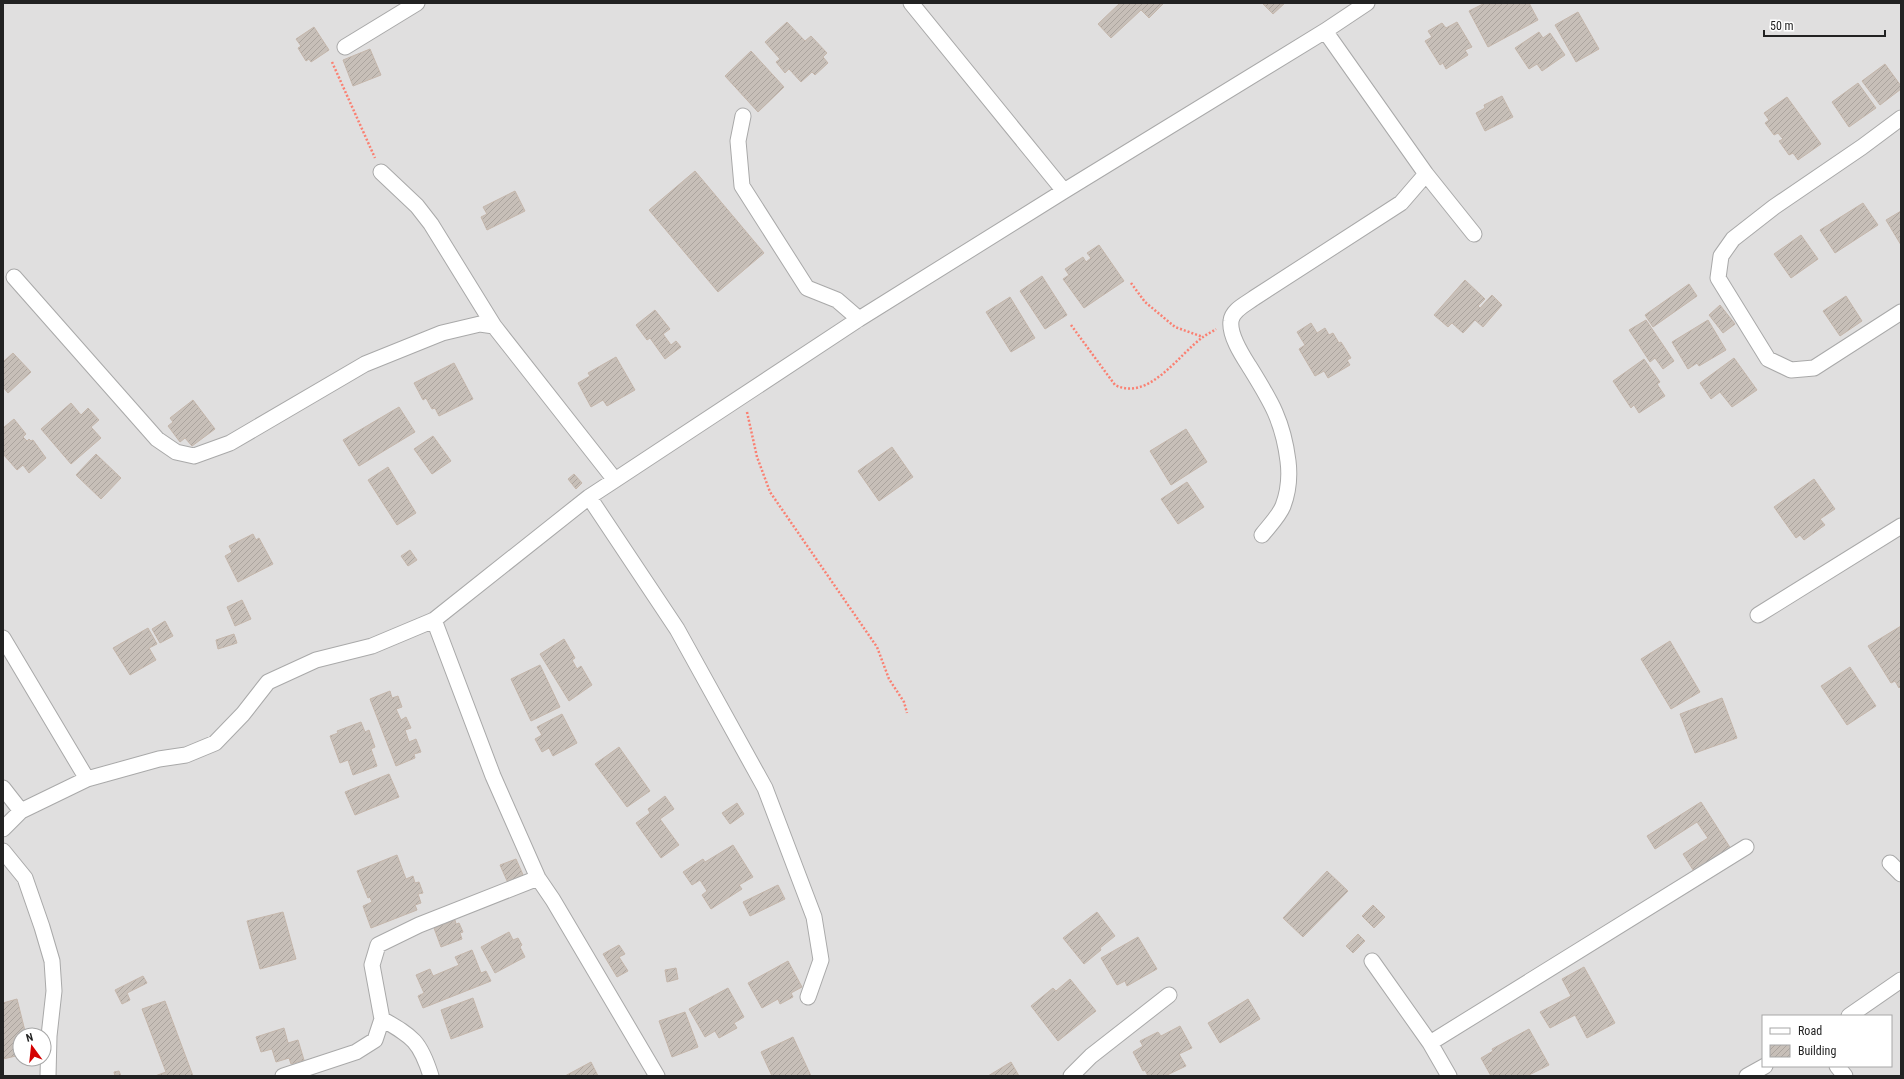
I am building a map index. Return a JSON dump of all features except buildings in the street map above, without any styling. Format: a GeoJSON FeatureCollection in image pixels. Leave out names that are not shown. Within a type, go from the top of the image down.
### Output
{"type":"FeatureCollection","features":[{"type":"Feature","properties":{"kind":"street"},"geometry":{"type":"LineString","coordinates":[[345,47],[417,3]]}},
{"type":"Feature","properties":{"kind":"street"},"geometry":{"type":"LineString","coordinates":[[911,3],[1064,190]]}},
{"type":"Feature","properties":{"kind":"street"},"geometry":{"type":"LineString","coordinates":[[3,829],[21,810],[86,779],[159,759],[186,754],[215,743],[242,714],[268,682],[316,660],[372,646],[434,620],[589,497],[859,319],[1064,190],[1325,31],[1366,3]]}},
{"type":"Feature","properties":{"kind":"street"},"geometry":{"type":"LineString","coordinates":[[1325,31],[1426,174],[1474,234]]}},
{"type":"Feature","properties":{"kind":"street"},"geometry":{"type":"LineString","coordinates":[[743,116],[738,141],[742,186],[806,288],[837,300],[859,319]]}},
{"type":"Feature","properties":{"kind":"street"},"geometry":{"type":"LineString","coordinates":[[1901,118],[1862,147],[1774,207],[1732,239],[1721,256],[1718,278],[1768,359],[1791,370],[1814,368],[1901,312]]}},
{"type":"Feature","properties":{"kind":"street"},"geometry":{"type":"LineString","coordinates":[[381,172],[417,206],[431,224],[494,326],[615,480]]}},
{"type":"Feature","properties":{"kind":"street"},"geometry":{"type":"LineString","coordinates":[[1262,536],[1283,507],[1290,481],[1286,443],[1280,420],[1271,400],[1241,354],[1234,338],[1231,321],[1236,310],[1401,203],[1426,174]]}},
{"type":"Feature","properties":{"kind":"street"},"geometry":{"type":"LineString","coordinates":[[14,277],[157,439],[176,452],[194,456],[230,442],[365,364],[442,333],[480,324],[494,326]]}},
{"type":"Feature","properties":{"kind":"street"},"geometry":{"type":"LineString","coordinates":[[589,497],[678,629],[765,788],[814,917],[821,960],[808,997]]}},
{"type":"Feature","properties":{"kind":"street"},"geometry":{"type":"LineString","coordinates":[[1758,615],[1901,526]]}},
{"type":"Feature","properties":{"kind":"street"},"geometry":{"type":"LineString","coordinates":[[434,620],[493,776],[538,878],[553,900],[657,1076]]}},
{"type":"Feature","properties":{"kind":"street"},"geometry":{"type":"LineString","coordinates":[[3,638],[86,779]]}},
{"type":"Feature","properties":{"kind":"street"},"geometry":{"type":"LineString","coordinates":[[3,788],[21,810]]}},
{"type":"Feature","properties":{"kind":"street"},"geometry":{"type":"LineString","coordinates":[[1430,1043],[1746,847]]}},
{"type":"Feature","properties":{"kind":"street"},"geometry":{"type":"LineString","coordinates":[[3,851],[25,878],[52,961],[54,991],[49,1036],[48,1076]]}},
{"type":"Feature","properties":{"kind":"street"},"geometry":{"type":"LineString","coordinates":[[1890,862],[1901,874]]}},
{"type":"Feature","properties":{"kind":"street"},"geometry":{"type":"LineString","coordinates":[[283,1076],[356,1052],[375,1040],[382,1019],[372,965],[378,945],[419,925],[538,878]]}},
{"type":"Feature","properties":{"kind":"street"},"geometry":{"type":"LineString","coordinates":[[1372,961],[1430,1043],[1449,1076]]}},
{"type":"Feature","properties":{"kind":"street"},"geometry":{"type":"LineString","coordinates":[[1850,1015],[1901,980]]}},
{"type":"Feature","properties":{"kind":"street"},"geometry":{"type":"LineString","coordinates":[[1071,1076],[1091,1056],[1169,995]]}},
{"type":"Feature","properties":{"kind":"street"},"geometry":{"type":"LineString","coordinates":[[382,1019],[411,1036],[425,1056],[432,1076]]}},
{"type":"Feature","properties":{"kind":"street"},"geometry":{"type":"LineString","coordinates":[[1747,1076],[1763,1067]]}},
{"type":"Feature","properties":{"kind":"street"},"geometry":{"type":"LineString","coordinates":[[1838,1067],[1845,1076]]}},
{"type":"Feature","properties":{"kind":"path"},"geometry":{"type":"LineString","coordinates":[[332,62],[381,172]]}},
{"type":"Feature","properties":{"kind":"path"},"geometry":{"type":"LineString","coordinates":[[1131,284],[1145,302],[1175,327],[1203,336]]}},
{"type":"Feature","properties":{"kind":"path"},"geometry":{"type":"LineString","coordinates":[[1071,325],[1115,385],[1124,389],[1149,384],[1176,362],[1203,336],[1231,321]]}},
{"type":"Feature","properties":{"kind":"path"},"geometry":{"type":"LineString","coordinates":[[743,396],[757,457],[770,492],[877,648],[889,679],[904,702],[907,713]]}},
{"type":"Feature","properties":{"kind":"shaded area"},"geometry":{"type":"Polygon","coordinates":[[[3,3],[1901,3],[1901,1076],[3,1076],[3,3]]]}}]}
